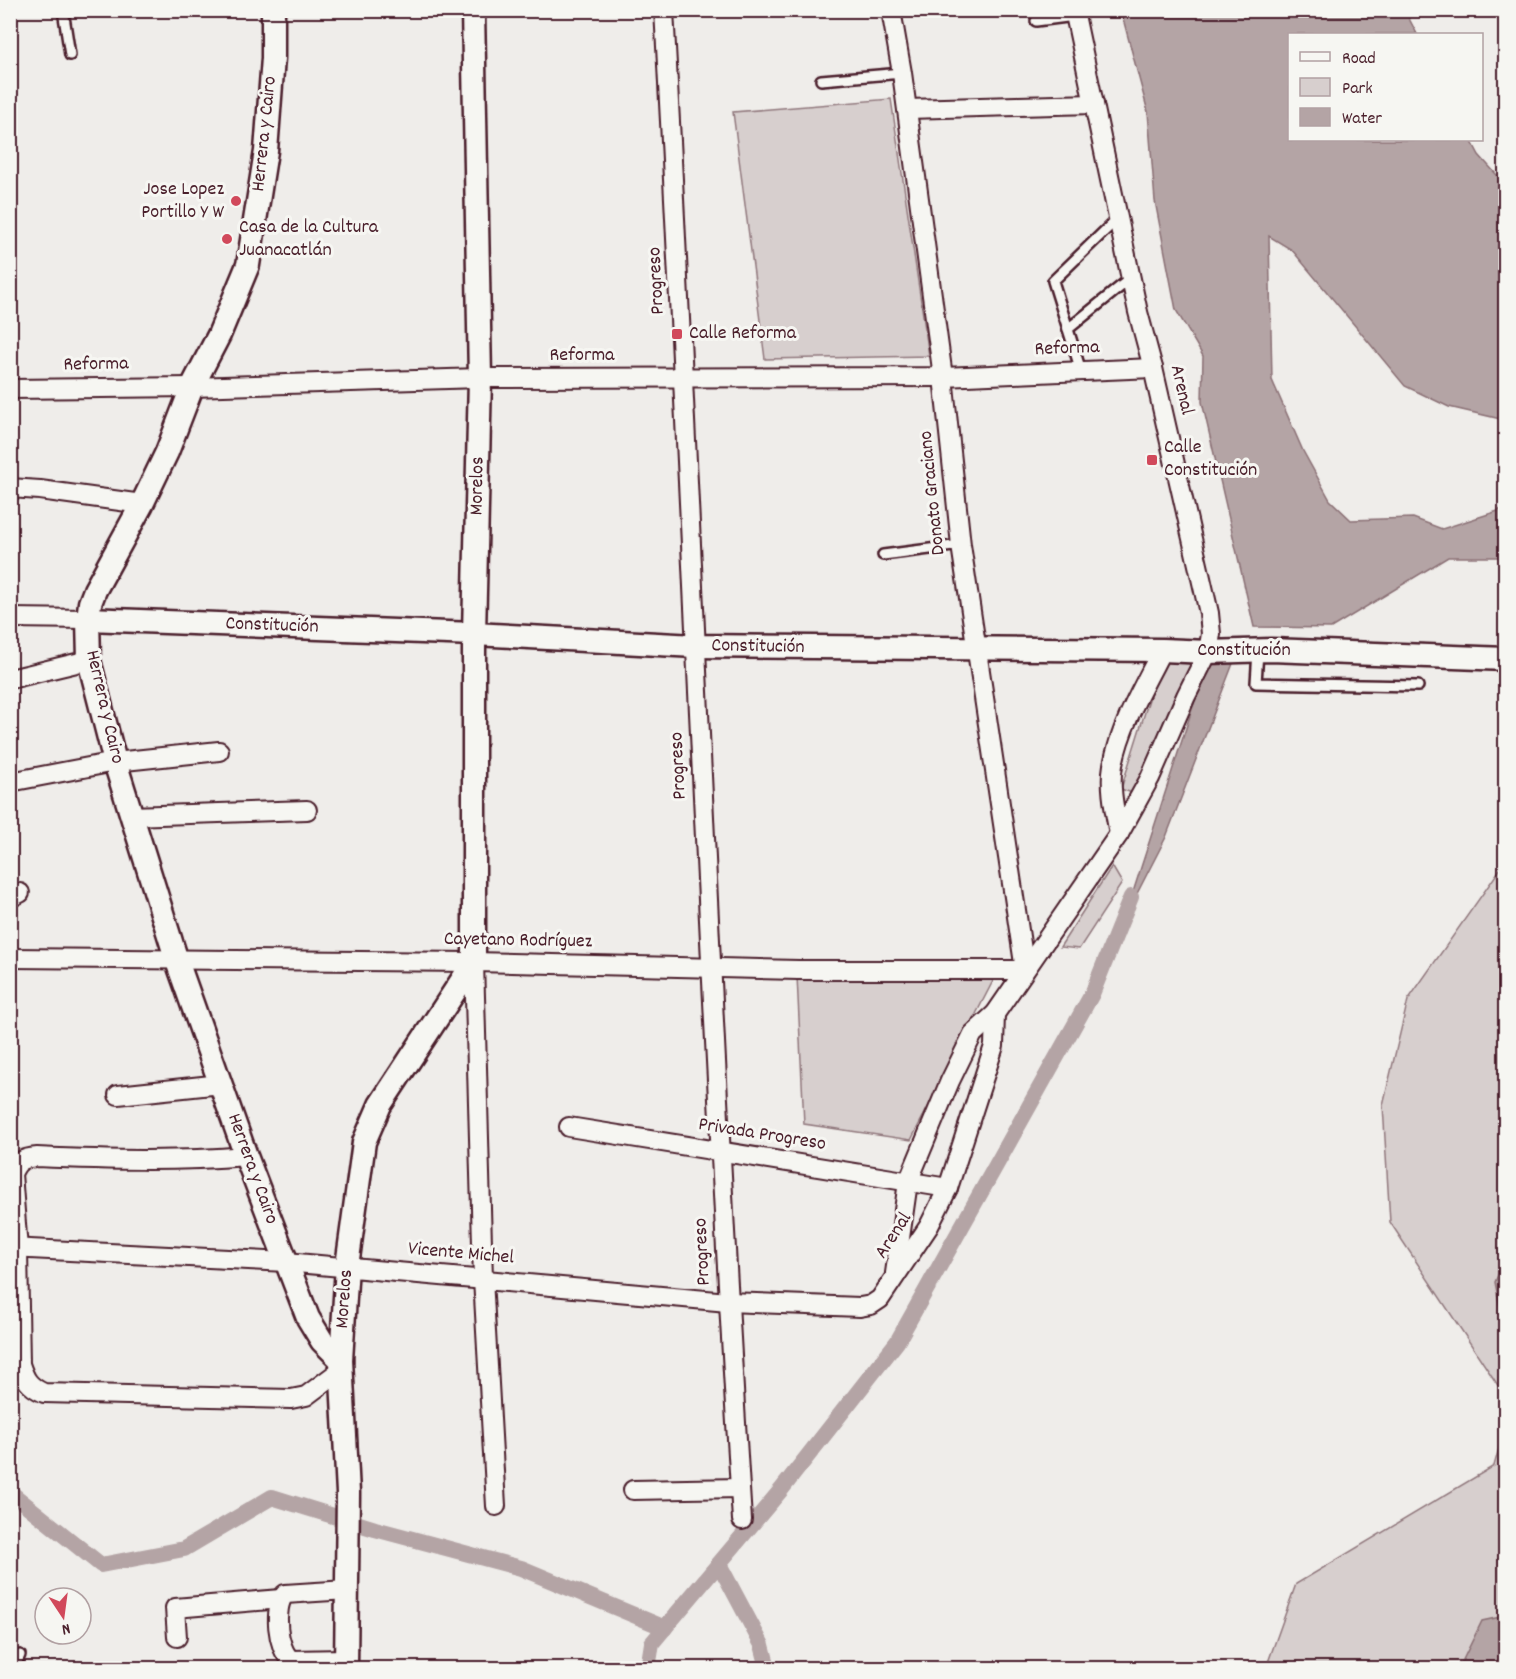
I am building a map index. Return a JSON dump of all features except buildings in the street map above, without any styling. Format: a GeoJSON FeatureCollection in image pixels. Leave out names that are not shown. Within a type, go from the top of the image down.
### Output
{"type":"FeatureCollection","features":[{"type":"Feature","properties":{"kind":"street","name":"Herrera y Cairo"},"geometry":{"type":"LineString","coordinates":[[273,10],[273,58],[266,151],[248,265],[219,334],[192,387],[167,452],[142,504],[95,590],[90,603],[88,619],[89,660],[131,816],[177,961],[246,1156],[308,1318],[322,1341],[341,1364]]}},
{"type":"Feature","properties":{"kind":"street","name":"Morelos"},"geometry":{"type":"LineString","coordinates":[[473,10],[480,378],[474,634],[474,962],[483,1279],[496,1506]]}},
{"type":"Feature","properties":{"kind":"street","name":"Progreso"},"geometry":{"type":"LineString","coordinates":[[664,10],[685,378],[695,646],[728,1302],[742,1520]]}},
{"type":"Feature","properties":{"kind":"street","name":"Donato Graciano"},"geometry":{"type":"LineString","coordinates":[[891,10],[902,73],[943,377],[960,545],[1025,970]]}},
{"type":"Feature","properties":{"kind":"street","name":"Arenal"},"geometry":{"type":"LineString","coordinates":[[894,1278],[908,1182],[950,1081],[973,1034],[995,1014],[1119,834],[1150,778],[1208,652],[1211,633],[1209,613],[1138,312],[1075,13]]}},
{"type":"Feature","properties":{"kind":"street"},"geometry":{"type":"LineString","coordinates":[[907,109],[1094,104]]}},
{"type":"Feature","properties":{"kind":"street","name":"Reforma"},"geometry":{"type":"LineString","coordinates":[[10,389],[192,387],[480,378],[943,377],[1153,368]]}},
{"type":"Feature","properties":{"kind":"street"},"geometry":{"type":"LineString","coordinates":[[10,488],[142,504]]}},
{"type":"Feature","properties":{"kind":"street","name":"Constitución"},"geometry":{"type":"LineString","coordinates":[[10,618],[474,634],[695,646],[1258,651],[1506,659]]}},
{"type":"Feature","properties":{"kind":"street"},"geometry":{"type":"LineString","coordinates":[[1119,834],[1113,803],[1113,766],[1131,709],[1162,650]]}},
{"type":"Feature","properties":{"kind":"street"},"geometry":{"type":"LineString","coordinates":[[10,679],[89,660]]}},
{"type":"Feature","properties":{"kind":"street"},"geometry":{"type":"LineString","coordinates":[[10,782],[116,762],[219,751]]}},
{"type":"Feature","properties":{"kind":"street"},"geometry":{"type":"LineString","coordinates":[[131,816],[307,810]]}},
{"type":"Feature","properties":{"kind":"street","name":"Cayetano Rodríguez"},"geometry":{"type":"LineString","coordinates":[[10,958],[474,962],[798,970],[1025,970]]}},
{"type":"Feature","properties":{"kind":"street","name":"Morelos"},"geometry":{"type":"LineString","coordinates":[[346,1664],[348,1493],[341,1364],[347,1266],[364,1142],[380,1105],[474,962]]}},
{"type":"Feature","properties":{"kind":"street","name":"Arenal"},"geometry":{"type":"LineString","coordinates":[[894,1278],[929,1226],[948,1188],[994,1046],[995,1014]]}},
{"type":"Feature","properties":{"kind":"street"},"geometry":{"type":"LineString","coordinates":[[118,1095],[221,1084]]}},
{"type":"Feature","properties":{"kind":"street","name":"Privada Progreso"},"geometry":{"type":"LineString","coordinates":[[569,1128],[948,1188]]}},
{"type":"Feature","properties":{"kind":"street"},"geometry":{"type":"LineString","coordinates":[[246,1156],[187,1161],[111,1161],[37,1156],[24,1158],[16,1165],[12,1174],[14,1248],[20,1364],[25,1380],[32,1388],[44,1392],[291,1399],[306,1396],[341,1364]]}},
{"type":"Feature","properties":{"kind":"street","name":"Vicente Michel"},"geometry":{"type":"LineString","coordinates":[[14,1248],[347,1266],[728,1302],[860,1307],[872,1305],[880,1299],[894,1278]]}},
{"type":"Feature","properties":{"kind":"street"},"geometry":{"type":"LineString","coordinates":[[633,1490],[740,1488]]}},
{"type":"Feature","properties":{"kind":"street"},"geometry":{"type":"LineString","coordinates":[[346,1664],[297,1661],[286,1657],[282,1646],[278,1605],[285,1594],[347,1590]]}},
{"type":"Feature","properties":{"kind":"street"},"geometry":{"type":"LineString","coordinates":[[177,1637],[175,1608],[281,1599]]}},
{"type":"Feature","properties":{"kind":"lane"},"geometry":{"type":"LineString","coordinates":[[63,10],[70,56]]}},
{"type":"Feature","properties":{"kind":"lane"},"geometry":{"type":"LineString","coordinates":[[1036,21],[1075,13]]}},
{"type":"Feature","properties":{"kind":"lane"},"geometry":{"type":"LineString","coordinates":[[821,80],[902,73]]}},
{"type":"Feature","properties":{"kind":"lane"},"geometry":{"type":"LineString","coordinates":[[1081,371],[1053,281],[1118,218]]}},
{"type":"Feature","properties":{"kind":"lane"},"geometry":{"type":"LineString","coordinates":[[1068,329],[1131,278]]}},
{"type":"Feature","properties":{"kind":"lane"},"geometry":{"type":"LineString","coordinates":[[884,555],[960,545]]}},
{"type":"Feature","properties":{"kind":"lane"},"geometry":{"type":"LineString","coordinates":[[1258,651],[1256,683],[1418,686]]}},
{"type":"Feature","properties":{"kind":"lane"},"geometry":{"type":"LineString","coordinates":[[14,1668],[20,1655]]}},
{"type":"Feature","properties":{"kind":"green space"},"geometry":{"type":"Polygon","coordinates":[[[891,99],[929,356],[765,359],[733,112],[891,99]]]}},
{"type":"Feature","properties":{"kind":"green space"},"geometry":{"type":"Polygon","coordinates":[[[1161,661],[1192,664],[1135,794],[1121,789],[1161,661]]]}},
{"type":"Feature","properties":{"kind":"green space"},"geometry":{"type":"Polygon","coordinates":[[[1505,862],[1505,1396],[1390,1222],[1383,1105],[1408,1000],[1505,862]]]}},
{"type":"Feature","properties":{"kind":"green space"},"geometry":{"type":"Polygon","coordinates":[[[1112,866],[1122,883],[1079,949],[1060,947],[1112,866]]]}},
{"type":"Feature","properties":{"kind":"green space"},"geometry":{"type":"Polygon","coordinates":[[[797,976],[994,979],[911,1140],[804,1124],[797,976]]]}},
{"type":"Feature","properties":{"kind":"green space"},"geometry":{"type":"Polygon","coordinates":[[[1505,1427],[1505,1668],[1266,1668],[1296,1584],[1494,1466],[1505,1427]]]}},
{"type":"Feature","properties":{"kind":"water"},"geometry":{"type":"Polygon","coordinates":[[[1121,11],[1405,11],[1416,33],[1288,33],[1288,141],[1472,141],[1479,155],[1505,184],[1505,420],[1449,407],[1405,386],[1292,250],[1269,236],[1272,380],[1303,451],[1330,500],[1351,520],[1413,518],[1442,529],[1498,511],[1505,506],[1505,557],[1448,557],[1331,628],[1254,627],[1202,402],[1203,356],[1176,310],[1155,201],[1148,112],[1121,11]]]}},
{"type":"Feature","properties":{"kind":"water"},"geometry":{"type":"Polygon","coordinates":[[[1234,661],[1166,837],[1125,917],[1207,663],[1234,661]]]}},
{"type":"Feature","properties":{"kind":"water"},"geometry":{"type":"Polygon","coordinates":[[[1505,1259],[1505,1321],[1502,1318],[1495,1282],[1505,1259]]]}},
{"type":"Feature","properties":{"kind":"water"},"geometry":{"type":"Polygon","coordinates":[[[1505,1616],[1505,1668],[1459,1668],[1482,1621],[1505,1616]]]}},
{"type":"Feature","properties":{"kind":"waterway"},"geometry":{"type":"LineString","coordinates":[[648,1668],[652,1643],[781,1490],[897,1342],[1092,994],[1131,897]]}},
{"type":"Feature","properties":{"kind":"waterway"},"geometry":{"type":"LineString","coordinates":[[10,1492],[101,1565],[184,1549],[272,1497],[375,1529],[521,1568],[665,1628]]}},
{"type":"Feature","properties":{"kind":"waterway"},"geometry":{"type":"LineString","coordinates":[[719,1564],[762,1645],[768,1668]]}},
{"type":"Feature","properties":{"kind":"place","name":"Jose Lopez Portillo Y W"},"geometry":{"type":"Point","coordinates":[236,201]}},
{"type":"Feature","properties":{"kind":"place","name":"Casa de la Cultura Juanacatlán"},"geometry":{"type":"Point","coordinates":[227,239]}},
{"type":"Feature","properties":{"kind":"place","name":"Calle Reforma"},"geometry":{"type":"Point","coordinates":[677,334]}},
{"type":"Feature","properties":{"kind":"place","name":"Calle Constitución"},"geometry":{"type":"Point","coordinates":[1152,460]}}]}
